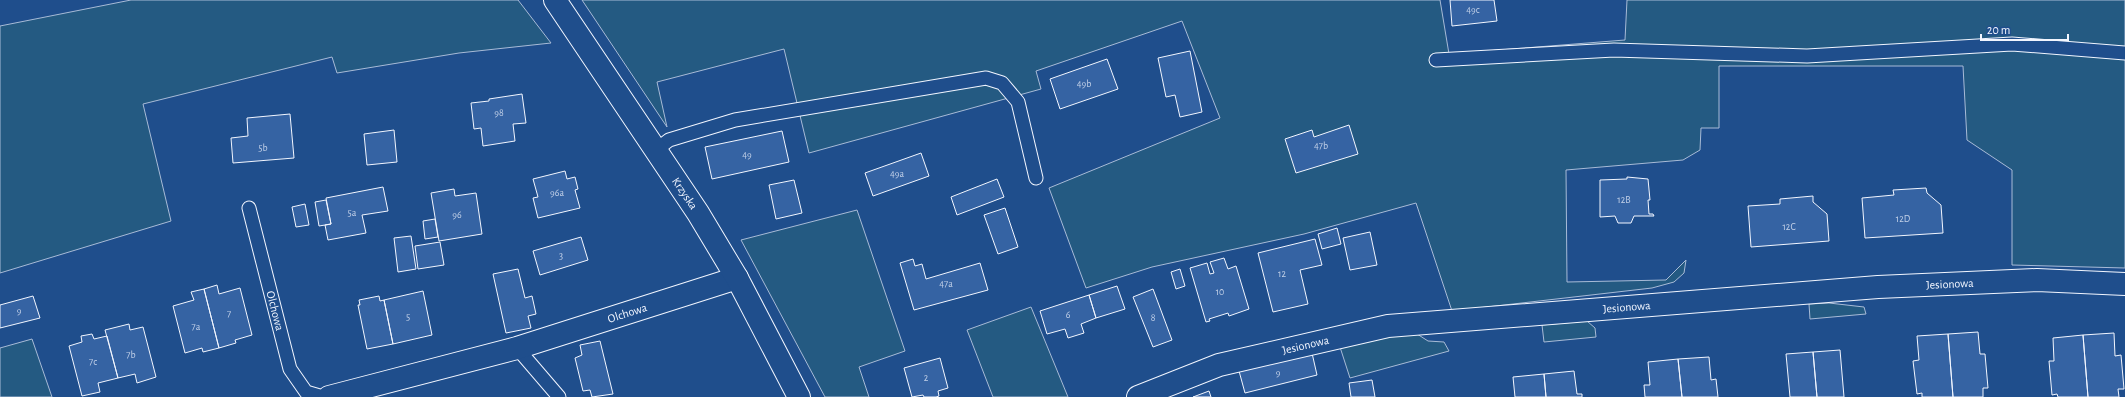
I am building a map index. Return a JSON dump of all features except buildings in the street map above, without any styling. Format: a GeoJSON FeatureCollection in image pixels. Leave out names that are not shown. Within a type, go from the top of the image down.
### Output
{"type":"FeatureCollection","features":[{"type":"Feature","properties":{"kind":"street","name":"Krzyska"},"geometry":{"type":"LineString","coordinates":[[555,0],[698,214],[736,278],[799,397]]}},
{"type":"Feature","properties":{"kind":"street","name":"Olchowa"},"geometry":{"type":"LineString","coordinates":[[330,397],[517,348],[736,278]]}},
{"type":"Feature","properties":{"kind":"street","name":"Jesionowa"},"geometry":{"type":"LineString","coordinates":[[1138,397],[1219,365],[1388,326],[1878,287],[2037,280],[2125,284]]}},
{"type":"Feature","properties":{"kind":"lane"},"geometry":{"type":"LineString","coordinates":[[1436,60],[1614,50],[1807,56],[2012,44],[2125,53]]}},
{"type":"Feature","properties":{"kind":"lane"},"geometry":{"type":"LineString","coordinates":[[656,150],[669,140],[735,120],[986,78],[1002,83],[1018,102],[1036,178]]}},
{"type":"Feature","properties":{"kind":"lane","name":"Olchowa"},"geometry":{"type":"LineString","coordinates":[[249,208],[290,369],[306,392],[323,397]]}},
{"type":"Feature","properties":{"kind":"lane"},"geometry":{"type":"LineString","coordinates":[[517,348],[559,397]]}},
{"type":"Feature","properties":{"kind":"shaded area"},"geometry":{"type":"Polygon","coordinates":[[[131,0],[518,0],[551,43],[459,53],[337,73],[332,57],[143,104],[171,221],[0,273],[0,26],[131,0]]]}},
{"type":"Feature","properties":{"kind":"shaded area"},"geometry":{"type":"Polygon","coordinates":[[[582,0],[1440,0],[1449,54],[1625,40],[1627,0],[2125,0],[2125,268],[2012,265],[2012,170],[1967,140],[1963,66],[1719,66],[1719,128],[1701,128],[1700,150],[1683,160],[1566,170],[1567,282],[1666,280],[1686,260],[1684,273],[1674,282],[1652,288],[1452,311],[1416,203],[1304,234],[1152,267],[1086,288],[1049,188],[1220,118],[1182,21],[1036,71],[1041,89],[809,153],[784,49],[657,82],[667,127],[582,0]]]}},
{"type":"Feature","properties":{"kind":"shaded area"},"geometry":{"type":"Polygon","coordinates":[[[857,210],[905,351],[859,367],[869,397],[825,397],[741,240],[857,210]]]}},
{"type":"Feature","properties":{"kind":"shaded area"},"geometry":{"type":"Polygon","coordinates":[[[1829,303],[1864,307],[1866,314],[1810,319],[1809,304],[1829,303]]]}},
{"type":"Feature","properties":{"kind":"shaded area"},"geometry":{"type":"Polygon","coordinates":[[[1031,307],[1068,397],[993,397],[967,330],[1031,307]]]}},
{"type":"Feature","properties":{"kind":"shaded area"},"geometry":{"type":"Polygon","coordinates":[[[1587,321],[1595,328],[1596,337],[1544,342],[1542,325],[1587,321]]]}},
{"type":"Feature","properties":{"kind":"shaded area"},"geometry":{"type":"Polygon","coordinates":[[[1414,332],[1428,341],[1444,342],[1449,351],[1350,378],[1339,344],[1414,332]]]}},
{"type":"Feature","properties":{"kind":"shaded area"},"geometry":{"type":"Polygon","coordinates":[[[32,339],[52,397],[0,397],[0,348],[32,339]]]}}]}
